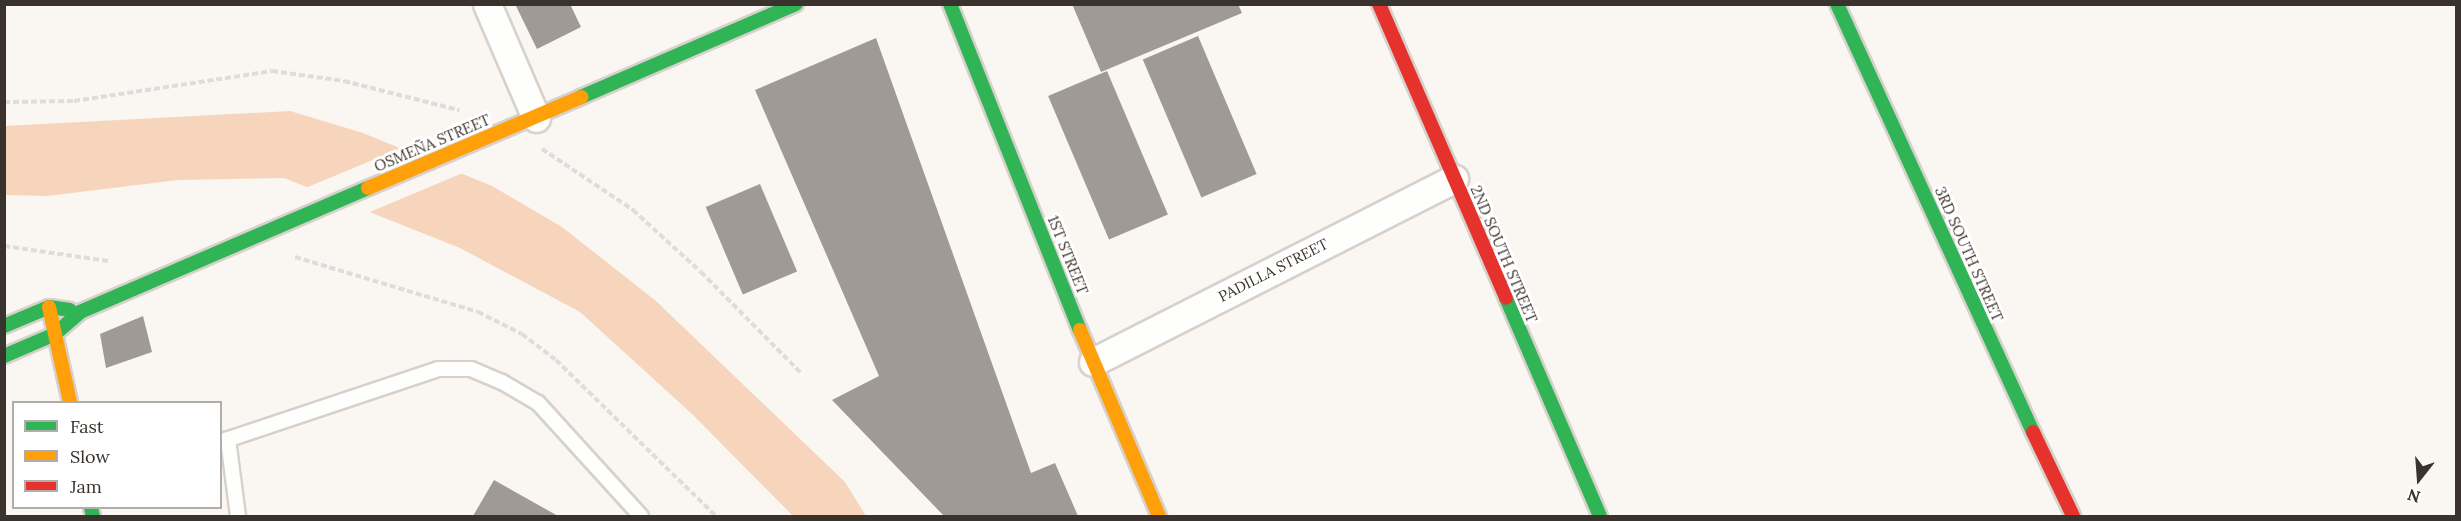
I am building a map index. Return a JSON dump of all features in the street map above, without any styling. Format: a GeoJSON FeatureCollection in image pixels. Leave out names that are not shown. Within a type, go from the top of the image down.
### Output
{"type":"FeatureCollection","features":[{"type":"Feature","properties":{"kind":"main road","name":"OSMEÑA STREET"},"geometry":{"type":"LineString","coordinates":[[4,356],[56,334],[80,312],[294,218],[536,118],[796,4]]}},
{"type":"Feature","properties":{"kind":"main road","name":"1ST STREET"},"geometry":{"type":"LineString","coordinates":[[950,4],[1092,362],[1159,516]]}},
{"type":"Feature","properties":{"kind":"main road","name":"2ND SOUTH STREET"},"geometry":{"type":"LineString","coordinates":[[1379,4],[1600,516]]}},
{"type":"Feature","properties":{"kind":"main road","name":"3RD SOUTH STREET"},"geometry":{"type":"LineString","coordinates":[[1837,4],[1986,332],[2073,516]]}},
{"type":"Feature","properties":{"kind":"main road"},"geometry":{"type":"LineString","coordinates":[[4,326],[50,307],[80,312]]}},
{"type":"Feature","properties":{"kind":"main road"},"geometry":{"type":"LineString","coordinates":[[50,307],[70,401]]}},
{"type":"Feature","properties":{"kind":"street"},"geometry":{"type":"LineString","coordinates":[[487,4],[536,118]]}},
{"type":"Feature","properties":{"kind":"street","name":"PADILLA STREET"},"geometry":{"type":"LineString","coordinates":[[1092,362],[1454,179]]}},
{"type":"Feature","properties":{"kind":"lane"},"geometry":{"type":"LineString","coordinates":[[238,516],[224,441],[438,369],[471,369],[502,382],[538,403],[641,516]]}},
{"type":"Feature","properties":{"kind":"path"},"geometry":{"type":"LineString","coordinates":[[4,102],[74,101],[272,71],[344,81],[462,111]]}},
{"type":"Feature","properties":{"kind":"path"},"geometry":{"type":"LineString","coordinates":[[509,129],[633,210],[700,272],[801,373]]}},
{"type":"Feature","properties":{"kind":"path"},"geometry":{"type":"LineString","coordinates":[[4,246],[109,262],[154,280]]}},
{"type":"Feature","properties":{"kind":"shaded area"},"geometry":{"type":"Polygon","coordinates":[[[290,111],[363,133],[492,186],[562,227],[656,301],[845,482],[866,516],[793,516],[692,414],[580,312],[460,248],[284,178],[178,180],[47,196],[5,195],[5,126],[290,111]]]}},
{"type":"Feature","properties":{"kind":"pier"},"geometry":{"type":"Polygon","coordinates":[[[404,147],[465,172],[365,214],[303,189],[404,147]]]}},
{"type":"Feature","properties":{"kind":"building"},"geometry":{"type":"Polygon","coordinates":[[[515,4],[570,4],[581,27],[537,49],[515,4]]]}},
{"type":"Feature","properties":{"kind":"building"},"geometry":{"type":"Polygon","coordinates":[[[1072,4],[1238,4],[1242,13],[1101,72],[1072,4]]]}},
{"type":"Feature","properties":{"kind":"building"},"geometry":{"type":"Polygon","coordinates":[[[1198,36],[1257,174],[1201,198],[1143,59],[1198,36]]]}},
{"type":"Feature","properties":{"kind":"building"},"geometry":{"type":"Polygon","coordinates":[[[876,38],[1031,473],[1055,463],[1078,516],[944,516],[832,400],[879,376],[755,90],[876,38]]]}},
{"type":"Feature","properties":{"kind":"building"},"geometry":{"type":"Polygon","coordinates":[[[1107,71],[1168,215],[1109,240],[1048,96],[1107,71]]]}},
{"type":"Feature","properties":{"kind":"building"},"geometry":{"type":"Polygon","coordinates":[[[760,184],[797,271],[743,295],[706,207],[760,184]]]}},
{"type":"Feature","properties":{"kind":"building"},"geometry":{"type":"Polygon","coordinates":[[[143,316],[152,352],[106,368],[100,334],[143,316]]]}},
{"type":"Feature","properties":{"kind":"building"},"geometry":{"type":"Polygon","coordinates":[[[494,480],[558,516],[473,516],[494,480]]]}},
{"type":"Feature","properties":{"kind":"traffic: fast"},"geometry":{"type":"LineString","coordinates":[[581,97],[796,4]]}},
{"type":"Feature","properties":{"kind":"traffic: fast"},"geometry":{"type":"LineString","coordinates":[[950,4],[1080,330]]}},
{"type":"Feature","properties":{"kind":"traffic: fast"},"geometry":{"type":"LineString","coordinates":[[1837,4],[2033,432]]}},
{"type":"Feature","properties":{"kind":"traffic: fast"},"geometry":{"type":"LineString","coordinates":[[4,356],[55,334],[80,312],[368,188]]}},
{"type":"Feature","properties":{"kind":"traffic: fast"},"geometry":{"type":"LineString","coordinates":[[1506,298],[1600,516]]}},
{"type":"Feature","properties":{"kind":"traffic: fast"},"geometry":{"type":"LineString","coordinates":[[4,326],[49,307],[70,310]]}},
{"type":"Feature","properties":{"kind":"traffic: fast"},"geometry":{"type":"LineString","coordinates":[[91,509],[93,516]]}},
{"type":"Feature","properties":{"kind":"traffic: slow"},"geometry":{"type":"LineString","coordinates":[[368,188],[581,97]]}},
{"type":"Feature","properties":{"kind":"traffic: slow"},"geometry":{"type":"LineString","coordinates":[[49,307],[70,401]]}},
{"type":"Feature","properties":{"kind":"traffic: slow"},"geometry":{"type":"LineString","coordinates":[[1080,330],[1159,516]]}},
{"type":"Feature","properties":{"kind":"traffic: jam"},"geometry":{"type":"LineString","coordinates":[[1379,4],[1506,298]]}},
{"type":"Feature","properties":{"kind":"traffic: jam"},"geometry":{"type":"LineString","coordinates":[[2033,432],[2073,516]]}}]}
